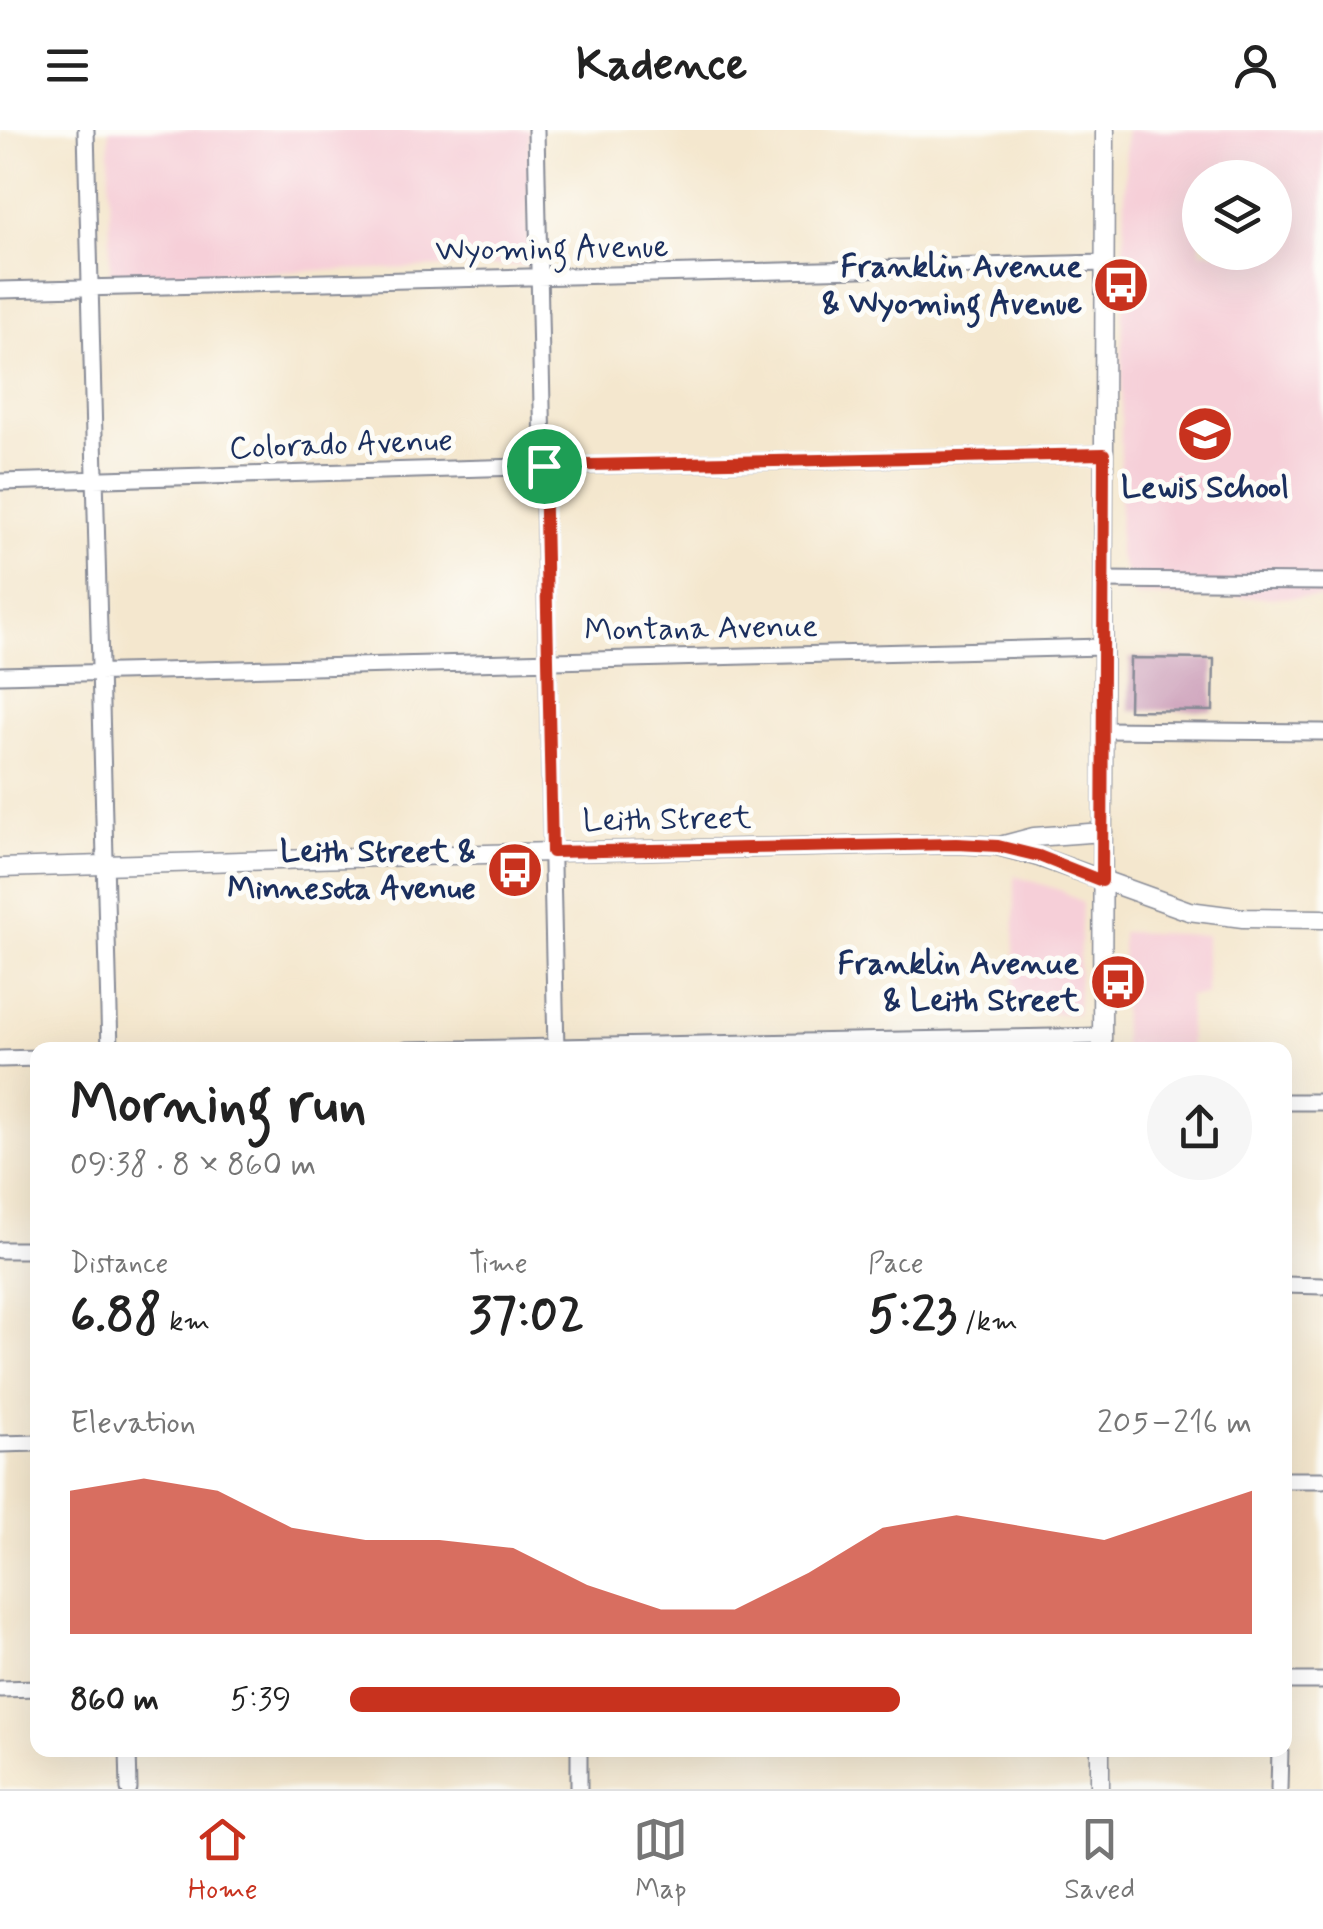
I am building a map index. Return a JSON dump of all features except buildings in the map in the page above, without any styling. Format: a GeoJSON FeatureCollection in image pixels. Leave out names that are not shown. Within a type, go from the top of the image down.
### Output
{"type":"FeatureCollection","features":[{"type":"Feature","properties":{"kind":"street"},"geometry":{"type":"LineString","coordinates":[[86,130],[110,1042]]}},
{"type":"Feature","properties":{"kind":"street"},"geometry":{"type":"LineString","coordinates":[[536,130],[556,1042]]}},
{"type":"Feature","properties":{"kind":"street"},"geometry":{"type":"LineString","coordinates":[[1102,1042],[1105,130]]}},
{"type":"Feature","properties":{"kind":"street","name":"Wyoming Avenue"},"geometry":{"type":"LineString","coordinates":[[0,290],[1104,262]]}},
{"type":"Feature","properties":{"kind":"street","name":"Colorado Avenue"},"geometry":{"type":"LineString","coordinates":[[0,482],[1104,454]]}},
{"type":"Feature","properties":{"kind":"street"},"geometry":{"type":"LineString","coordinates":[[1103,580],[1323,582]]}},
{"type":"Feature","properties":{"kind":"street","name":"Montana Avenue"},"geometry":{"type":"LineString","coordinates":[[0,674],[1103,648]]}},
{"type":"Feature","properties":{"kind":"street"},"geometry":{"type":"LineString","coordinates":[[1103,730],[1323,732]]}},
{"type":"Feature","properties":{"kind":"street"},"geometry":{"type":"LineString","coordinates":[[998,846],[1034,837],[1103,832]]}},
{"type":"Feature","properties":{"kind":"street","name":"Leith Street"},"geometry":{"type":"LineString","coordinates":[[0,868],[956,844],[998,846],[1039,856],[1163,903],[1202,913],[1243,918],[1323,918]]}},
{"type":"Feature","properties":{"kind":"street"},"geometry":{"type":"LineString","coordinates":[[0,1059],[30,1058]]}},
{"type":"Feature","properties":{"kind":"street"},"geometry":{"type":"LineString","coordinates":[[1292,1102],[1323,1102]]}},
{"type":"Feature","properties":{"kind":"street"},"geometry":{"type":"LineString","coordinates":[[0,1250],[30,1250]]}},
{"type":"Feature","properties":{"kind":"street"},"geometry":{"type":"LineString","coordinates":[[1292,1286],[1323,1286]]}},
{"type":"Feature","properties":{"kind":"street"},"geometry":{"type":"LineString","coordinates":[[0,1444],[30,1443]]}},
{"type":"Feature","properties":{"kind":"street"},"geometry":{"type":"LineString","coordinates":[[1292,1480],[1323,1480]]}},
{"type":"Feature","properties":{"kind":"street"},"geometry":{"type":"LineString","coordinates":[[1292,1681],[1323,1682]]}},
{"type":"Feature","properties":{"kind":"street"},"geometry":{"type":"LineString","coordinates":[[0,1688],[30,1688]]}},
{"type":"Feature","properties":{"kind":"street"},"geometry":{"type":"LineString","coordinates":[[128,1757],[129,1789]]}},
{"type":"Feature","properties":{"kind":"street"},"geometry":{"type":"LineString","coordinates":[[578,1757],[580,1789]]}},
{"type":"Feature","properties":{"kind":"street"},"geometry":{"type":"LineString","coordinates":[[1100,1757],[1100,1789]]}},
{"type":"Feature","properties":{"kind":"street"},"geometry":{"type":"LineString","coordinates":[[1280,1757],[1280,1789]]}},
{"type":"Feature","properties":{"kind":"shaded area"},"geometry":{"type":"Polygon","coordinates":[[[109,130],[529,130],[528,265],[110,276],[109,130]]]}},
{"type":"Feature","properties":{"kind":"shaded area"},"geometry":{"type":"Polygon","coordinates":[[[1126,130],[1323,130],[1323,598],[1135,596],[1119,555],[1126,130]]]}},
{"type":"Feature","properties":{"kind":"shaded area"},"geometry":{"type":"Polygon","coordinates":[[[1015,876],[1063,891],[1082,903],[1077,1014],[1014,1012],[1015,876]]]}},
{"type":"Feature","properties":{"kind":"shaded area"},"geometry":{"type":"Polygon","coordinates":[[[1122,932],[1206,935],[1206,995],[1188,996],[1190,1042],[1123,1042],[1122,932]]]}},
{"type":"Feature","properties":{"kind":"place","name":"Franklin Avenue & Wyoming Avenue"},"geometry":{"type":"Point","coordinates":[1121,285]}},
{"type":"Feature","properties":{"kind":"place","name":"Lewis School"},"geometry":{"type":"Point","coordinates":[1205,434]}},
{"type":"Feature","properties":{"kind":"place","name":"Leith Street & Minnesota Avenue"},"geometry":{"type":"Point","coordinates":[515,870]}},
{"type":"Feature","properties":{"kind":"place","name":"Franklin Avenue & Leith Street"},"geometry":{"type":"Point","coordinates":[1118,982]}},
{"type":"Feature","properties":{"kind":"route"},"geometry":{"type":"LineString","coordinates":[[1104,454],[1102,881],[1039,856],[998,846],[552,852],[544,466],[1104,454]]}}]}
